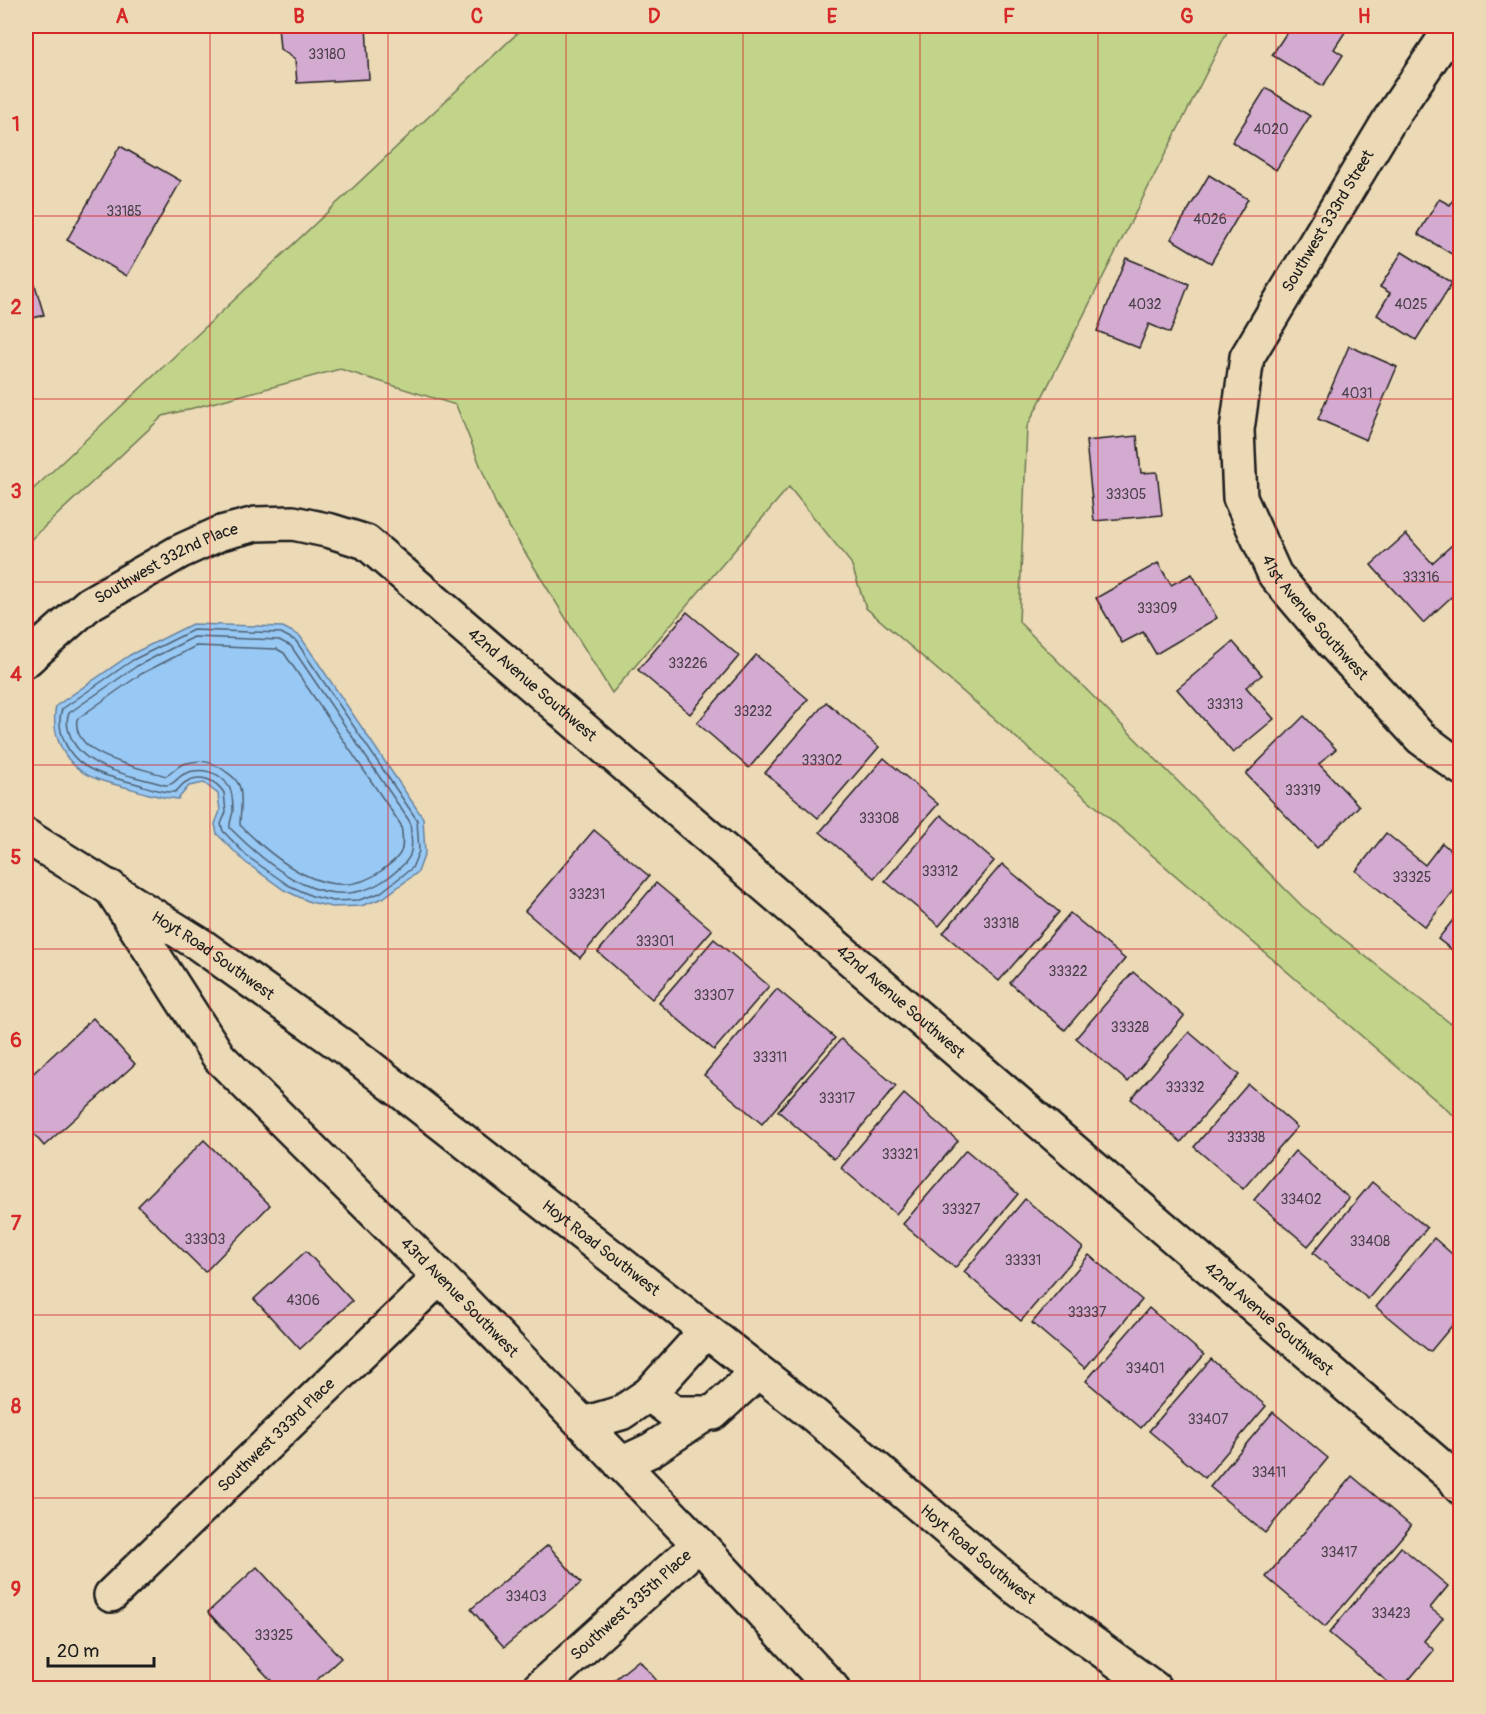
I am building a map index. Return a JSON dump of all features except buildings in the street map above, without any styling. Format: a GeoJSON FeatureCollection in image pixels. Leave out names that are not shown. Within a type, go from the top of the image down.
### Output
{"type":"FeatureCollection","features":[{"type":"Feature","properties":{"kind":"street","name":"Southwest 333rd Street"},"geometry":{"type":"LineString","coordinates":[[1237,430],[1247,357],[1390,119],[1453,26]]}},
{"type":"Feature","properties":{"kind":"street","name":"41st Avenue Southwest"},"geometry":{"type":"LineString","coordinates":[[1237,430],[1240,498],[1275,575],[1331,641],[1421,738],[1461,767]]}},
{"type":"Feature","properties":{"kind":"street","name":"Southwest 332nd Place"},"geometry":{"type":"LineString","coordinates":[[26,660],[89,604],[179,552],[221,533],[256,524],[293,523],[331,531]]}},
{"type":"Feature","properties":{"kind":"street","name":"42nd Avenue Southwest"},"geometry":{"type":"LineString","coordinates":[[331,531],[366,542],[384,557],[1409,1439],[1454,1478],[1461,1487]]}},
{"type":"Feature","properties":{"kind":"street","name":"Hoyt Road Southwest"},"geometry":{"type":"LineString","coordinates":[[26,836],[199,944],[352,1053],[815,1416],[1015,1587],[1154,1689]]}},
{"type":"Feature","properties":{"kind":"street","name":"43rd Avenue Southwest"},"geometry":{"type":"LineString","coordinates":[[110,887],[219,1057],[440,1277],[584,1425],[699,1544],[832,1689]]}},
{"type":"Feature","properties":{"kind":"street","name":"Southwest 333rd Place"},"geometry":{"type":"LineString","coordinates":[[111,1595],[440,1277]]}},
{"type":"Feature","properties":{"kind":"street"},"geometry":{"type":"LineString","coordinates":[[584,1425],[621,1413],[649,1394],[706,1331]]}},
{"type":"Feature","properties":{"kind":"street"},"geometry":{"type":"LineString","coordinates":[[649,1394],[674,1413],[713,1413],[758,1372]]}},
{"type":"Feature","properties":{"kind":"street"},"geometry":{"type":"LineString","coordinates":[[621,1464],[651,1450],[707,1413]]}},
{"type":"Feature","properties":{"kind":"street","name":"Southwest 335th Place"},"geometry":{"type":"LineString","coordinates":[[539,1689],[699,1544]]}},
{"type":"Feature","properties":{"kind":"green space"},"geometry":{"type":"Polygon","coordinates":[[[525,26],[1230,26],[1027,427],[1019,622],[1302,906],[1460,1031],[1460,1121],[866,608],[851,563],[789,487],[612,693],[497,507],[456,405],[340,369],[163,416],[26,544],[26,496],[525,26]]]}},
{"type":"Feature","properties":{"kind":"water"},"geometry":{"type":"Polygon","coordinates":[[[192,624],[283,627],[300,636],[423,818],[425,853],[418,872],[383,898],[361,906],[332,907],[310,902],[284,890],[245,862],[217,834],[215,824],[220,811],[218,794],[204,783],[189,786],[178,799],[165,798],[98,779],[74,765],[63,750],[56,733],[56,706],[130,655],[192,624]]]}}]}
